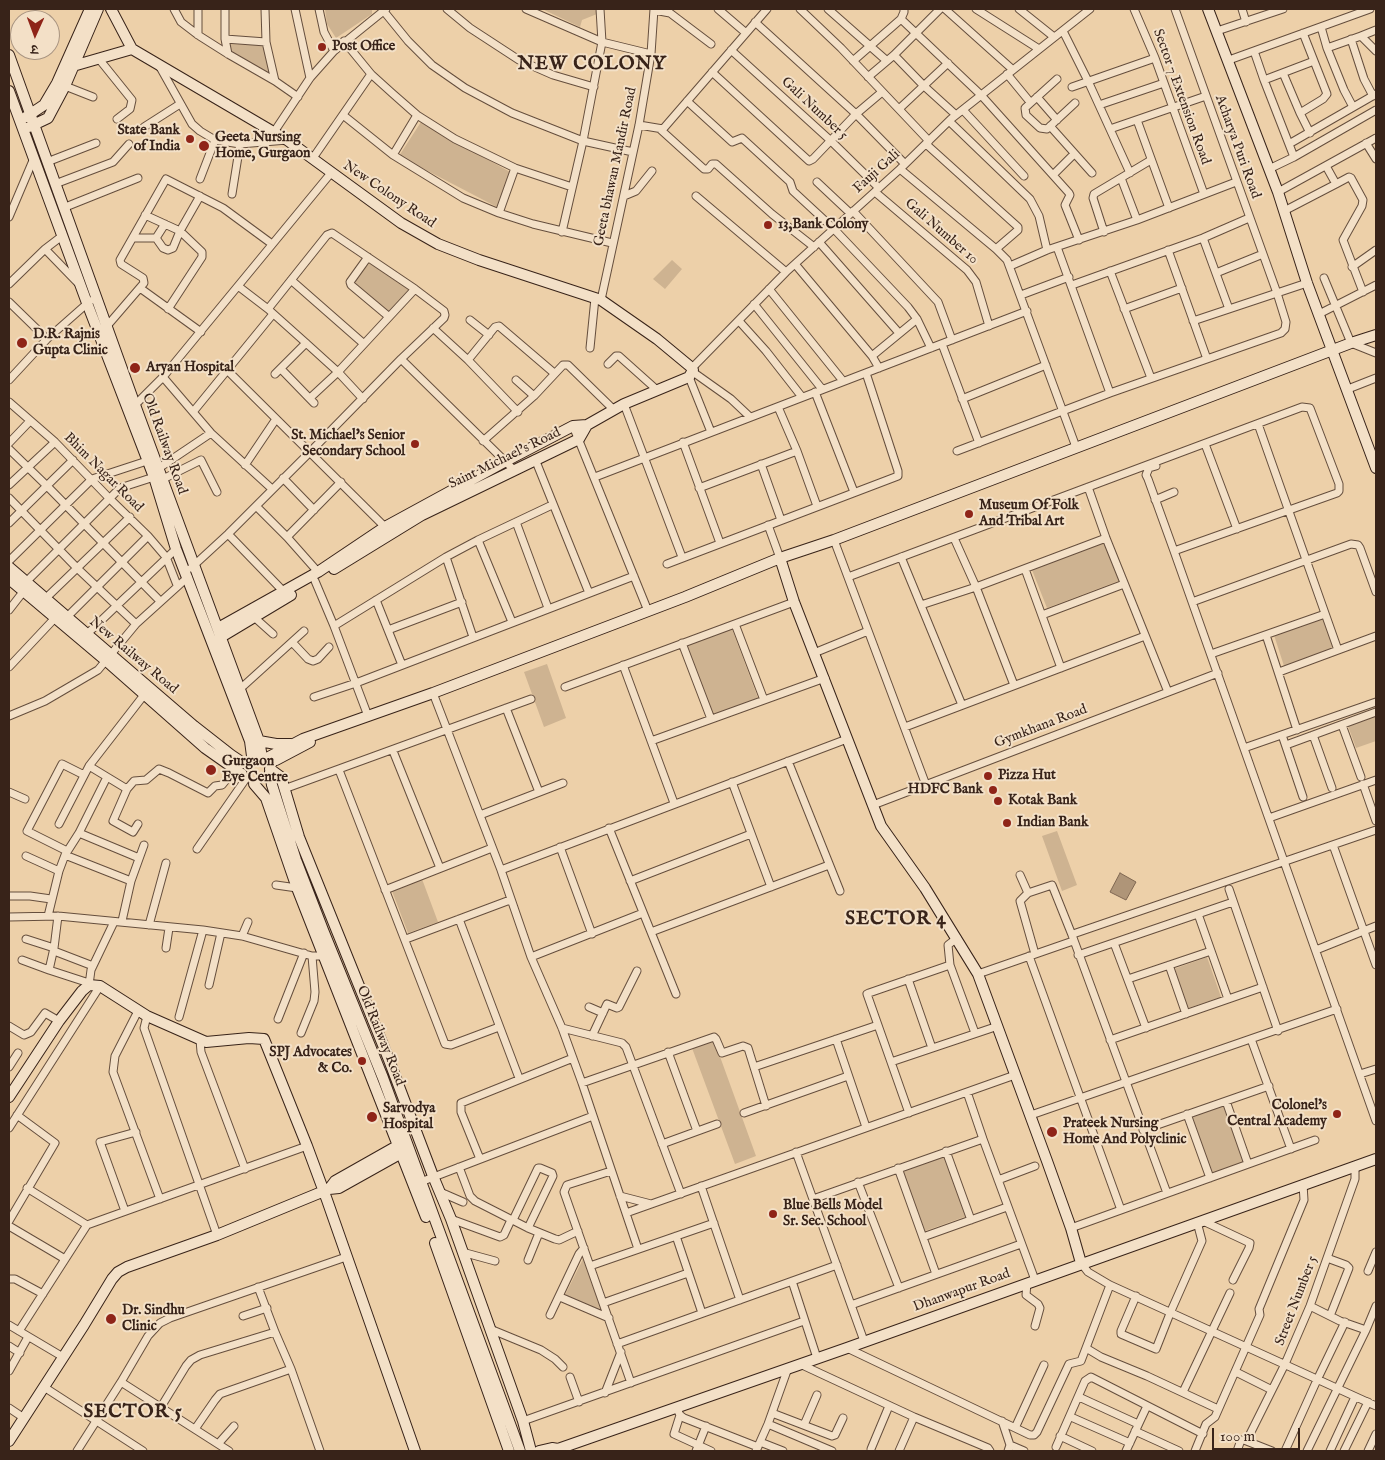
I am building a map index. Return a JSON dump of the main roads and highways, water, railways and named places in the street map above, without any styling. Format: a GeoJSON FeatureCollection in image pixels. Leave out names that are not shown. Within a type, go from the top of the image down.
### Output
{"type":"FeatureCollection","features":[{"type":"Feature","properties":{"kind":"place","name":"Post Office"},"geometry":{"type":"Point","coordinates":[322,47]}},
{"type":"Feature","properties":{"kind":"place","name":"State Bank of India"},"geometry":{"type":"Point","coordinates":[190,139]}},
{"type":"Feature","properties":{"kind":"place","name":"Geeta Nursing Home, Gurgaon"},"geometry":{"type":"Point","coordinates":[204,146]}},
{"type":"Feature","properties":{"kind":"place","name":"13,Bank Colony"},"geometry":{"type":"Point","coordinates":[768,225]}},
{"type":"Feature","properties":{"kind":"place","name":"D.R. Rajnis Gupta Clinic"},"geometry":{"type":"Point","coordinates":[22,343]}},
{"type":"Feature","properties":{"kind":"place","name":"Aryan Hospital"},"geometry":{"type":"Point","coordinates":[135,368]}},
{"type":"Feature","properties":{"kind":"place","name":"St. Michael's Senior Secondary School"},"geometry":{"type":"Point","coordinates":[415,444]}},
{"type":"Feature","properties":{"kind":"place","name":"Museum Of Folk And Tribal Art"},"geometry":{"type":"Point","coordinates":[969,514]}},
{"type":"Feature","properties":{"kind":"place","name":"Gurgaon Eye Centre"},"geometry":{"type":"Point","coordinates":[211,770]}},
{"type":"Feature","properties":{"kind":"place","name":"Pizza Hut"},"geometry":{"type":"Point","coordinates":[988,776]}},
{"type":"Feature","properties":{"kind":"place","name":"HDFC Bank"},"geometry":{"type":"Point","coordinates":[993,790]}},
{"type":"Feature","properties":{"kind":"place","name":"Kotak Bank"},"geometry":{"type":"Point","coordinates":[998,801]}},
{"type":"Feature","properties":{"kind":"place","name":"Indian Bank"},"geometry":{"type":"Point","coordinates":[1007,823]}},
{"type":"Feature","properties":{"kind":"place","name":"SPJ Advocates & Co."},"geometry":{"type":"Point","coordinates":[362,1061]}},
{"type":"Feature","properties":{"kind":"place","name":"Colonel's Central Academy"},"geometry":{"type":"Point","coordinates":[1337,1114]}},
{"type":"Feature","properties":{"kind":"place","name":"Sarvodya Hospital"},"geometry":{"type":"Point","coordinates":[372,1117]}},
{"type":"Feature","properties":{"kind":"place","name":"Prateek Nursing Home And Polyclinic"},"geometry":{"type":"Point","coordinates":[1052,1132]}},
{"type":"Feature","properties":{"kind":"place","name":"Blue Bells Model Sr. Sec. School"},"geometry":{"type":"Point","coordinates":[773,1214]}},
{"type":"Feature","properties":{"kind":"place","name":"Dr. Sindhu Clinic"},"geometry":{"type":"Point","coordinates":[111,1319]}},
{"type":"Feature","properties":{"kind":"district","name":"NEW COLONY"},"geometry":{"type":"Point","coordinates":[592,65]}},
{"type":"Feature","properties":{"kind":"district","name":"SECTOR 4"},"geometry":{"type":"Point","coordinates":[896,920]}},
{"type":"Feature","properties":{"kind":"district","name":"SECTOR 5"},"geometry":{"type":"Point","coordinates":[133,1413]}}]}
